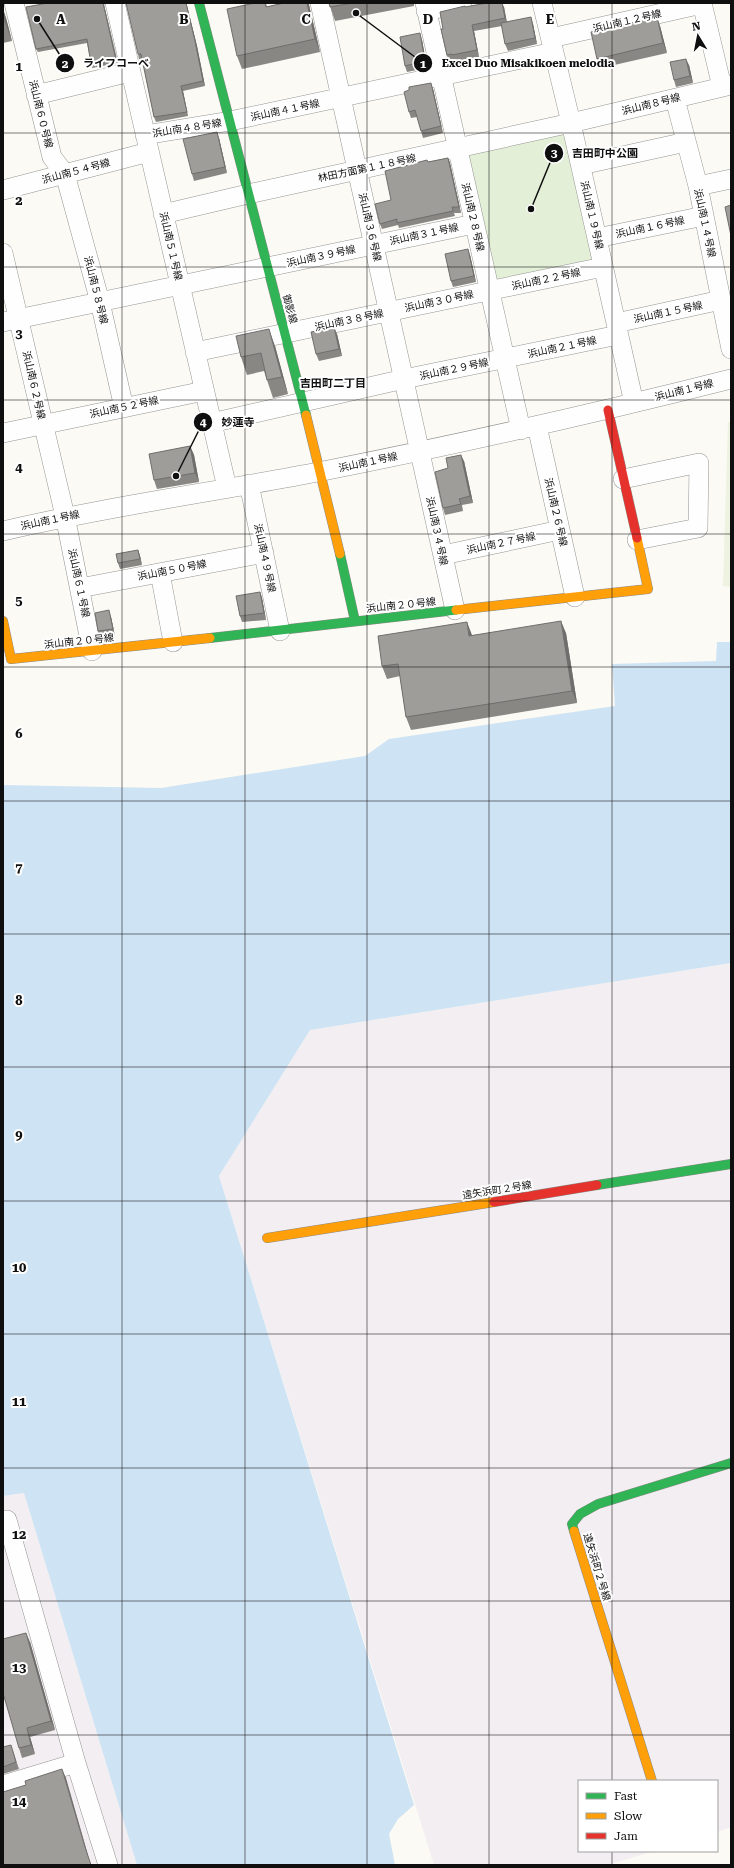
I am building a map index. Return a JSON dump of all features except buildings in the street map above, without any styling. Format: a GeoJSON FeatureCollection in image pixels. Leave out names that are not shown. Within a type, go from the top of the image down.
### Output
{"type":"FeatureCollection","features":[{"type":"Feature","properties":{"kind":"street","name":"浜山南６０号線"},"geometry":{"type":"LineString","coordinates":[[14,3],[52,157],[65,174]]}},
{"type":"Feature","properties":{"kind":"street","name":"浜山南５１号線"},"geometry":{"type":"LineString","coordinates":[[115,3],[227,488]]}},
{"type":"Feature","properties":{"kind":"street","name":"御影線"},"geometry":{"type":"LineString","coordinates":[[199,3],[322,472],[355,621]]}},
{"type":"Feature","properties":{"kind":"street","name":"浜山南３６号線"},"geometry":{"type":"LineString","coordinates":[[320,3],[420,451]]}},
{"type":"Feature","properties":{"kind":"street"},"geometry":{"type":"LineString","coordinates":[[426,7],[462,3]]}},
{"type":"Feature","properties":{"kind":"street","name":"浜山南１９号線"},"geometry":{"type":"LineString","coordinates":[[542,3],[581,165],[634,404]]}},
{"type":"Feature","properties":{"kind":"street"},"geometry":{"type":"LineString","coordinates":[[702,3],[727,86]]}},
{"type":"Feature","properties":{"kind":"street","name":"浜山南１２号線"},"geometry":{"type":"LineString","coordinates":[[441,76],[702,3]]}},
{"type":"Feature","properties":{"kind":"street","name":"浜山南２８号線"},"geometry":{"type":"LineString","coordinates":[[426,7],[505,358],[529,428]]}},
{"type":"Feature","properties":{"kind":"street"},"geometry":{"type":"LineString","coordinates":[[36,95],[130,72]]}},
{"type":"Feature","properties":{"kind":"street","name":"浜山南４１号線"},"geometry":{"type":"LineString","coordinates":[[230,122],[441,76]]}},
{"type":"Feature","properties":{"kind":"street","name":"浜山南８号線"},"geometry":{"type":"LineString","coordinates":[[571,123],[727,86]]}},
{"type":"Feature","properties":{"kind":"street","name":"浜山南１４号線"},"geometry":{"type":"LineString","coordinates":[[675,99],[698,186],[731,349]]}},
{"type":"Feature","properties":{"kind":"street","name":"浜山南４８号線"},"geometry":{"type":"LineString","coordinates":[[147,144],[230,122]]}},
{"type":"Feature","properties":{"kind":"street","name":"林田方面第１１８号線"},"geometry":{"type":"LineString","coordinates":[[163,214],[571,123]]}},
{"type":"Feature","properties":{"kind":"street"},"geometry":{"type":"LineString","coordinates":[[581,165],[686,142]]}},
{"type":"Feature","properties":{"kind":"street","name":"浜山南５４号線"},"geometry":{"type":"LineString","coordinates":[[3,190],[65,174],[147,144]]}},
{"type":"Feature","properties":{"kind":"street","name":"浜山南５８号線"},"geometry":{"type":"LineString","coordinates":[[65,174],[100,302],[124,408]]}},
{"type":"Feature","properties":{"kind":"street"},"geometry":{"type":"LineString","coordinates":[[698,186],[731,179]]}},
{"type":"Feature","properties":{"kind":"street","name":"浜山南１６号線"},"geometry":{"type":"LineString","coordinates":[[597,238],[704,216]]}},
{"type":"Feature","properties":{"kind":"street","name":"浜山南３１号線"},"geometry":{"type":"LineString","coordinates":[[374,244],[474,224]]}},
{"type":"Feature","properties":{"kind":"street","name":"浜山南３９号線"},"geometry":{"type":"LineString","coordinates":[[11,320],[374,244]]}},
{"type":"Feature","properties":{"kind":"street","name":"浜山南６２号線"},"geometry":{"type":"LineString","coordinates":[[3,253],[11,320],[43,424],[65,516]]}},
{"type":"Feature","properties":{"kind":"street","name":"浜山南２２号線"},"geometry":{"type":"LineString","coordinates":[[490,291],[604,267]]}},
{"type":"Feature","properties":{"kind":"street","name":"浜山南３０号線"},"geometry":{"type":"LineString","coordinates":[[389,312],[490,291]]}},
{"type":"Feature","properties":{"kind":"street","name":"浜山南１５号線"},"geometry":{"type":"LineString","coordinates":[[617,329],[721,300]]}},
{"type":"Feature","properties":{"kind":"street","name":"浜山南３８号線"},"geometry":{"type":"LineString","coordinates":[[195,352],[389,312]]}},
{"type":"Feature","properties":{"kind":"street","name":"浜山南２１号線"},"geometry":{"type":"LineString","coordinates":[[505,358],[617,329]]}},
{"type":"Feature","properties":{"kind":"street","name":"浜山南２９号線"},"geometry":{"type":"LineString","coordinates":[[211,423],[404,379],[505,358]]}},
{"type":"Feature","properties":{"kind":"street","name":"浜山南１号線"},"geometry":{"type":"LineString","coordinates":[[3,531],[65,516],[322,472],[529,428],[634,404],[731,379]]}},
{"type":"Feature","properties":{"kind":"street","name":"浜山南５２号線"},"geometry":{"type":"LineString","coordinates":[[3,433],[204,391]]}},
{"type":"Feature","properties":{"kind":"street","name":"浜山南２０号線"},"geometry":{"type":"LineString","coordinates":[[3,621],[11,659],[648,590],[608,410]]}},
{"type":"Feature","properties":{"kind":"street","name":"浜山南２６号線"},"geometry":{"type":"LineString","coordinates":[[529,428],[560,530],[575,597]]}},
{"type":"Feature","properties":{"kind":"street","name":"浜山南３４号線"},"geometry":{"type":"LineString","coordinates":[[420,451],[455,610]]}},
{"type":"Feature","properties":{"kind":"street"},"geometry":{"type":"LineString","coordinates":[[623,479],[699,463],[698,528],[637,540]]}},
{"type":"Feature","properties":{"kind":"street","name":"浜山南４９号線"},"geometry":{"type":"LineString","coordinates":[[249,484],[280,631]]}},
{"type":"Feature","properties":{"kind":"street","name":"浜山南６１号線"},"geometry":{"type":"LineString","coordinates":[[65,516],[92,650]]}},
{"type":"Feature","properties":{"kind":"street","name":"浜山南２７号線"},"geometry":{"type":"LineString","coordinates":[[443,555],[560,530]]}},
{"type":"Feature","properties":{"kind":"street","name":"浜山南５０号線"},"geometry":{"type":"LineString","coordinates":[[80,588],[264,553]]}},
{"type":"Feature","properties":{"kind":"street"},"geometry":{"type":"LineString","coordinates":[[160,573],[173,642]]}},
{"type":"Feature","properties":{"kind":"street","name":"遠矢浜町２号線"},"geometry":{"type":"LineString","coordinates":[[267,1238],[731,1164]]}},
{"type":"Feature","properties":{"kind":"street","name":"遠矢浜町２号線"},"geometry":{"type":"LineString","coordinates":[[652,1780],[572,1524],[580,1514],[598,1504],[731,1463]]}},
{"type":"Feature","properties":{"kind":"street"},"geometry":{"type":"LineString","coordinates":[[3,1521],[7,1520],[76,1763],[108,1865]]}},
{"type":"Feature","properties":{"kind":"street"},"geometry":{"type":"LineString","coordinates":[[3,1785],[76,1763]]}},
{"type":"Feature","properties":{"kind":"shaded area"},"geometry":{"type":"Polygon","coordinates":[[[731,963],[731,1827],[718,1832],[718,1780],[578,1780],[578,1852],[651,1852],[608,1865],[434,1865],[219,1176],[310,1030],[731,963]]]}},
{"type":"Feature","properties":{"kind":"shaded area"},"geometry":{"type":"Polygon","coordinates":[[[24,1493],[137,1865],[3,1865],[3,1496],[24,1493]]]}},
{"type":"Feature","properties":{"kind":"green space"},"geometry":{"type":"Polygon","coordinates":[[[564,130],[598,268],[496,285],[465,154],[564,130]]]}},
{"type":"Feature","properties":{"kind":"green space"},"geometry":{"type":"Polygon","coordinates":[[[728,422],[731,422],[731,587],[723,586],[728,422]]]}},
{"type":"Feature","properties":{"kind":"water"},"geometry":{"type":"Polygon","coordinates":[[[717,642],[731,642],[731,963],[310,1030],[219,1176],[414,1805],[398,1819],[389,1834],[395,1865],[137,1865],[24,1493],[3,1496],[3,785],[161,788],[365,756],[389,739],[615,706],[612,664],[716,661],[717,642]]]}},
{"type":"Feature","properties":{"kind":"traffic: fast"},"geometry":{"type":"LineString","coordinates":[[199,3],[306,415]]}},
{"type":"Feature","properties":{"kind":"traffic: fast"},"geometry":{"type":"LineString","coordinates":[[340,554],[355,621]]}},
{"type":"Feature","properties":{"kind":"traffic: fast"},"geometry":{"type":"LineString","coordinates":[[210,638],[456,610]]}},
{"type":"Feature","properties":{"kind":"traffic: fast"},"geometry":{"type":"LineString","coordinates":[[597,1185],[731,1164]]}},
{"type":"Feature","properties":{"kind":"traffic: fast"},"geometry":{"type":"LineString","coordinates":[[574,1531],[572,1524],[580,1514],[598,1504],[731,1463]]}},
{"type":"Feature","properties":{"kind":"traffic: slow"},"geometry":{"type":"LineString","coordinates":[[306,415],[340,554]]}},
{"type":"Feature","properties":{"kind":"traffic: slow"},"geometry":{"type":"LineString","coordinates":[[456,610],[648,589],[637,538]]}},
{"type":"Feature","properties":{"kind":"traffic: slow"},"geometry":{"type":"LineString","coordinates":[[3,621],[11,659],[210,638]]}},
{"type":"Feature","properties":{"kind":"traffic: slow"},"geometry":{"type":"LineString","coordinates":[[267,1238],[494,1202]]}},
{"type":"Feature","properties":{"kind":"traffic: slow"},"geometry":{"type":"LineString","coordinates":[[574,1531],[652,1780]]}},
{"type":"Feature","properties":{"kind":"traffic: jam"},"geometry":{"type":"LineString","coordinates":[[608,410],[637,538]]}},
{"type":"Feature","properties":{"kind":"traffic: jam"},"geometry":{"type":"LineString","coordinates":[[494,1202],[597,1185]]}},
{"type":"Feature","properties":{"kind":"place","name":"Excel Duo Misakikoen melodia"},"geometry":{"type":"Point","coordinates":[356,13]}},
{"type":"Feature","properties":{"kind":"place","name":"ライフコーベ"},"geometry":{"type":"Point","coordinates":[37,19]}},
{"type":"Feature","properties":{"kind":"place","name":"吉田町中公園"},"geometry":{"type":"Point","coordinates":[531,209]}},
{"type":"Feature","properties":{"kind":"place","name":"妙蓮寺"},"geometry":{"type":"Point","coordinates":[176,476]}},
{"type":"Feature","properties":{"kind":"district","name":"吉田町二丁目"},"geometry":{"type":"Point","coordinates":[333,383]}}]}
